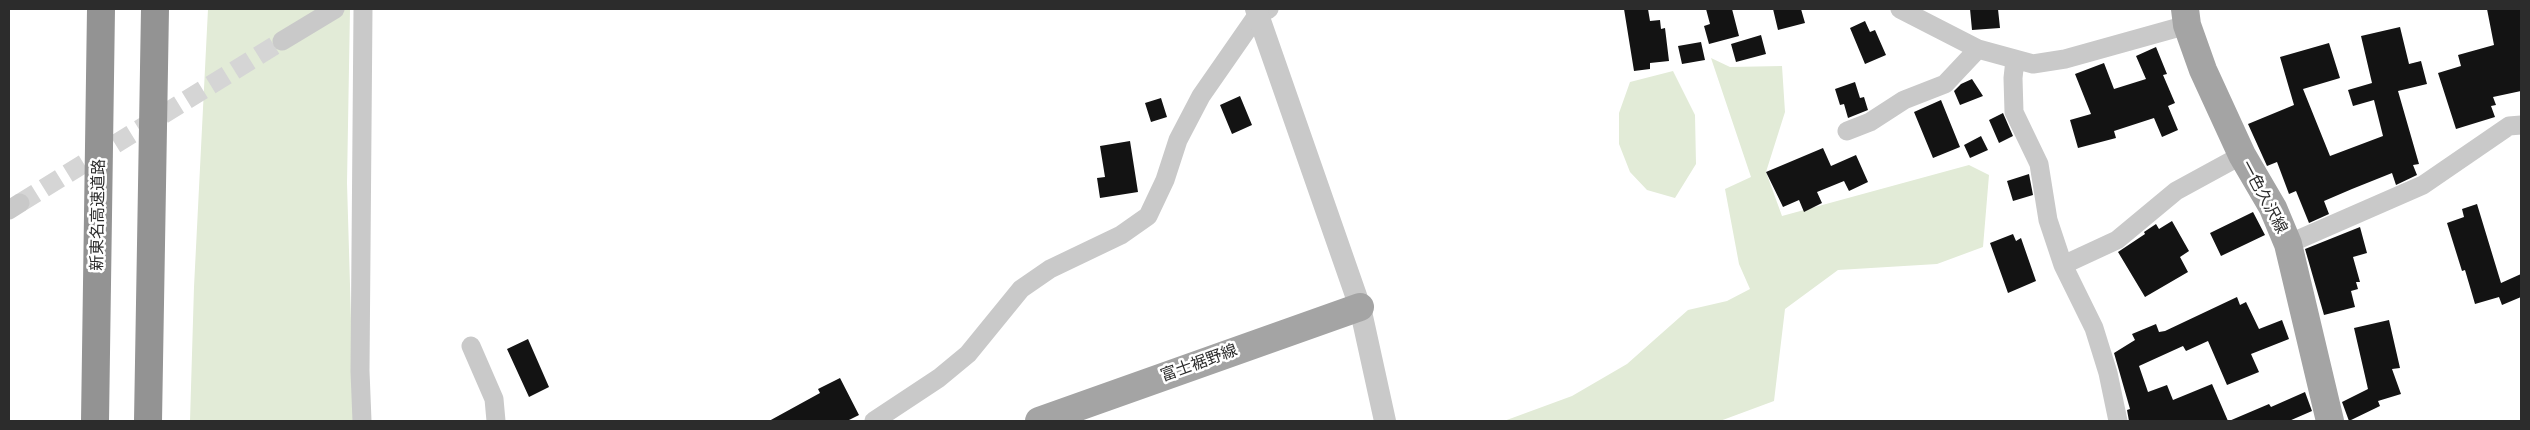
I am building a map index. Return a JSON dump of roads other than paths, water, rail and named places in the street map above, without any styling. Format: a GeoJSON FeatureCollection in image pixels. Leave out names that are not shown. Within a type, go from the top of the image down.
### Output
{"type":"FeatureCollection","features":[{"type":"Feature","properties":{"kind":"highway","name":"新東名高速道路"},"geometry":{"type":"LineString","coordinates":[[95,421],[102,9]]}},
{"type":"Feature","properties":{"kind":"highway"},"geometry":{"type":"LineString","coordinates":[[148,421],[155,9]]}},
{"type":"Feature","properties":{"kind":"main road","name":"一色久沢線"},"geometry":{"type":"LineString","coordinates":[[2186,17],[2203,70],[2242,155],[2273,208],[2288,244],[2330,421]]}},
{"type":"Feature","properties":{"kind":"main road","name":"富士裾野線"},"geometry":{"type":"LineString","coordinates":[[1039,421],[1360,306]]}},
{"type":"Feature","properties":{"kind":"street"},"geometry":{"type":"LineString","coordinates":[[282,41],[336,9]]}},
{"type":"Feature","properties":{"kind":"street"},"geometry":{"type":"LineString","coordinates":[[362,421],[360,371],[363,9]]}},
{"type":"Feature","properties":{"kind":"street"},"geometry":{"type":"LineString","coordinates":[[1900,9],[1978,49],[2033,64],[2065,59],[2186,17]]}},
{"type":"Feature","properties":{"kind":"street"},"geometry":{"type":"LineString","coordinates":[[1261,10],[1360,306],[1385,421]]}},
{"type":"Feature","properties":{"kind":"street"},"geometry":{"type":"LineString","coordinates":[[874,421],[939,378],[968,354],[1021,289],[1050,269],[1121,235],[1148,216],[1165,180],[1178,140],[1201,96],[1261,10]]}},
{"type":"Feature","properties":{"kind":"street"},"geometry":{"type":"LineString","coordinates":[[1847,131],[1870,122],[1904,100],[1945,84],[1978,49]]}},
{"type":"Feature","properties":{"kind":"street"},"geometry":{"type":"LineString","coordinates":[[2015,60],[2013,78],[2014,112],[2039,164],[2048,220],[2063,265],[2094,328],[2108,373],[2118,421]]}},
{"type":"Feature","properties":{"kind":"street"},"geometry":{"type":"LineString","coordinates":[[2288,244],[2423,185],[2509,126],[2521,125]]}},
{"type":"Feature","properties":{"kind":"street"},"geometry":{"type":"LineString","coordinates":[[2063,265],[2117,240],[2176,191],[2242,155]]}},
{"type":"Feature","properties":{"kind":"street"},"geometry":{"type":"LineString","coordinates":[[472,346],[494,399],[496,421]]}},
{"type":"Feature","properties":{"kind":"tunnel"},"geometry":{"type":"LineString","coordinates":[[20,203],[282,41]]}}]}
